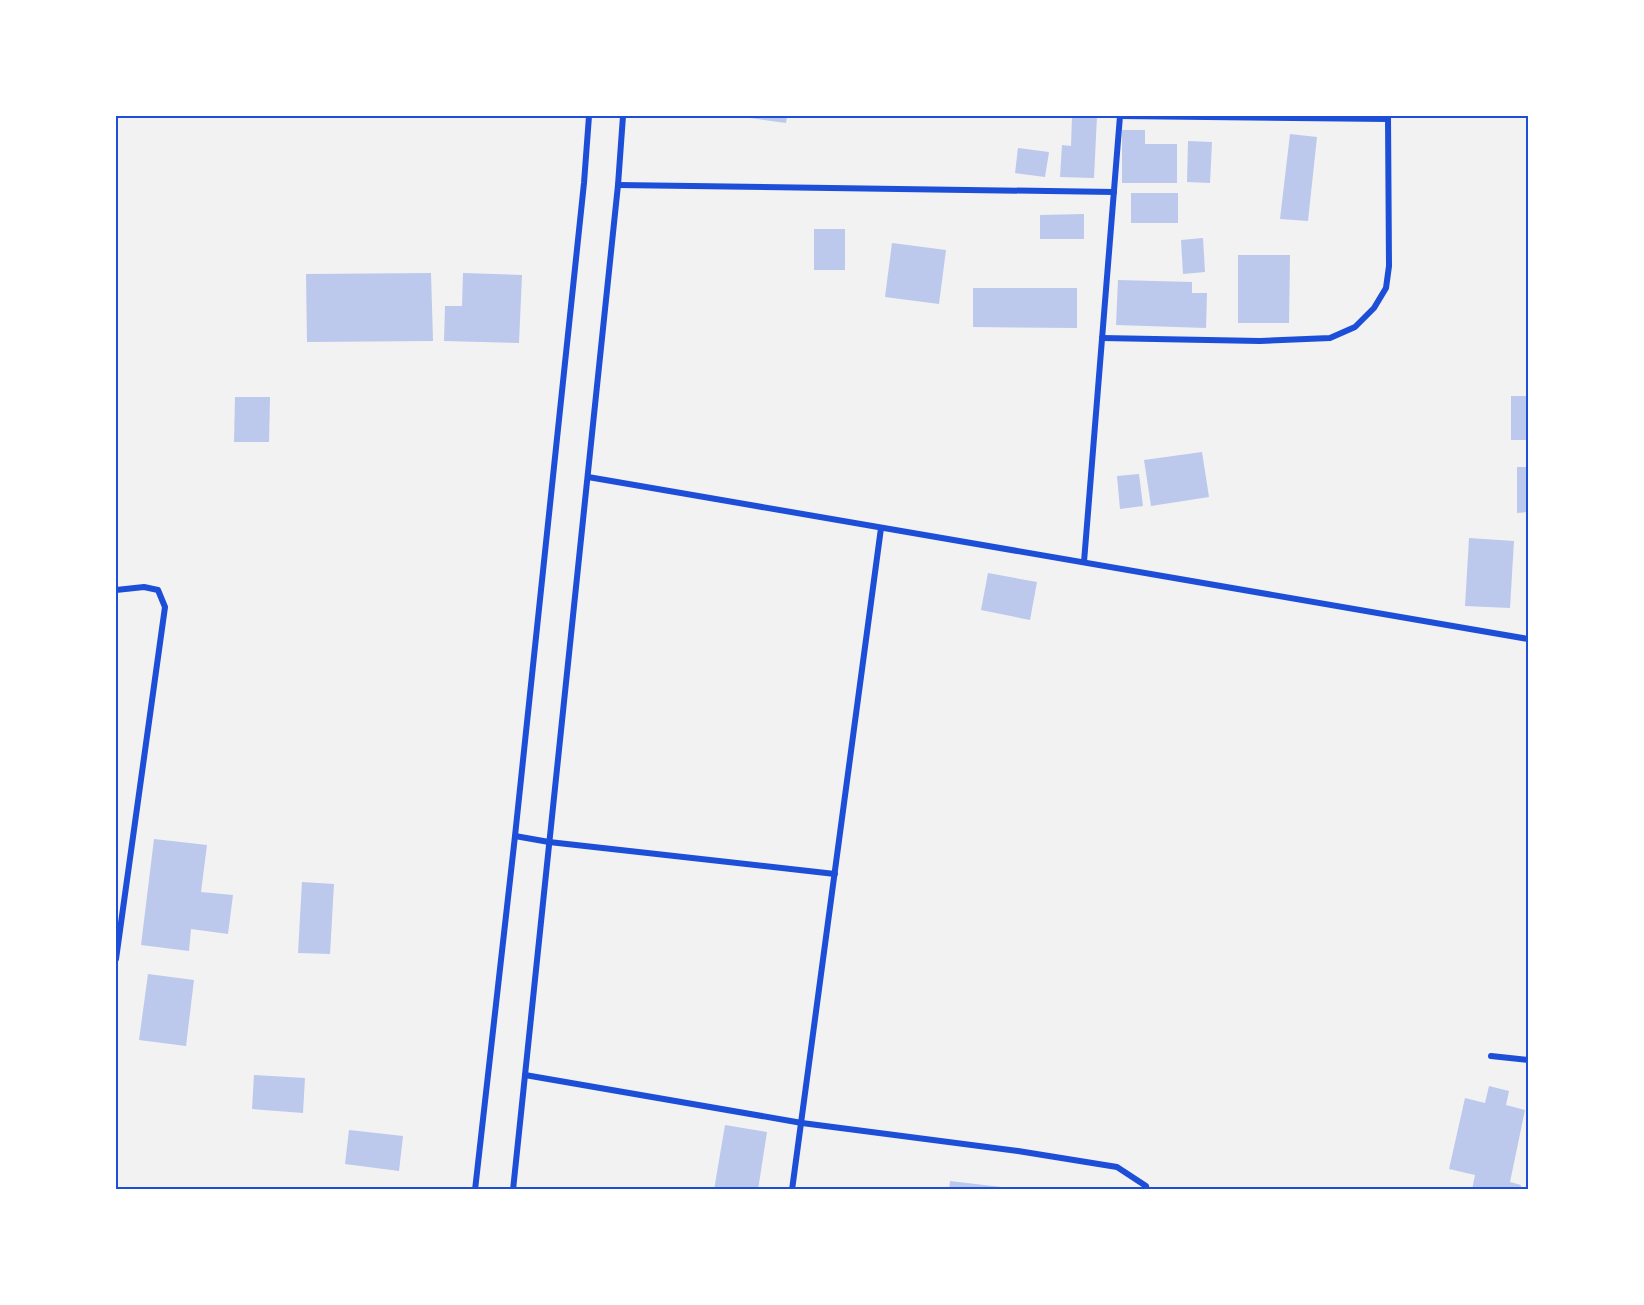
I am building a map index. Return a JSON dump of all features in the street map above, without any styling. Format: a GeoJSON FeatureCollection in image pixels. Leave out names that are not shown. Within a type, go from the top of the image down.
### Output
{"type":"FeatureCollection","features":[{"type":"Feature","properties":{"kind":"street"},"geometry":{"type":"LineString","coordinates":[[475,1190],[516,836],[584,183],[588,116]]}},
{"type":"Feature","properties":{"kind":"street"},"geometry":{"type":"LineString","coordinates":[[513,1190],[618,185],[623,116]]}},
{"type":"Feature","properties":{"kind":"street"},"geometry":{"type":"LineString","coordinates":[[1084,562],[1102,338],[1114,192],[1120,116],[1388,117],[1389,266],[1386,288],[1374,308],[1355,327],[1330,338],[1260,341],[1102,338]]}},
{"type":"Feature","properties":{"kind":"street"},"geometry":{"type":"LineString","coordinates":[[618,185],[1114,192]]}},
{"type":"Feature","properties":{"kind":"street"},"geometry":{"type":"LineString","coordinates":[[588,477],[1528,639]]}},
{"type":"Feature","properties":{"kind":"street"},"geometry":{"type":"LineString","coordinates":[[792,1190],[882,528]]}},
{"type":"Feature","properties":{"kind":"street"},"geometry":{"type":"LineString","coordinates":[[116,590],[144,587],[158,590],[165,607],[116,959]]}},
{"type":"Feature","properties":{"kind":"street"},"geometry":{"type":"LineString","coordinates":[[516,836],[549,842],[835,874]]}},
{"type":"Feature","properties":{"kind":"street"},"geometry":{"type":"LineString","coordinates":[[1491,1056],[1528,1060]]}},
{"type":"Feature","properties":{"kind":"street"},"geometry":{"type":"LineString","coordinates":[[525,1075],[802,1123],[1018,1151],[1116,1167],[1146,1186],[1147,1190]]}},
{"type":"Feature","properties":{"kind":"building"},"geometry":{"type":"Polygon","coordinates":[[[750,116],[787,116],[786,123],[750,118],[750,116]]]}},
{"type":"Feature","properties":{"kind":"building"},"geometry":{"type":"Polygon","coordinates":[[[1072,116],[1097,116],[1094,178],[1060,177],[1062,145],[1071,146],[1072,116]]]}},
{"type":"Feature","properties":{"kind":"building"},"geometry":{"type":"Polygon","coordinates":[[[1122,130],[1145,130],[1145,144],[1177,144],[1177,183],[1122,183],[1122,130]]]}},
{"type":"Feature","properties":{"kind":"building"},"geometry":{"type":"Polygon","coordinates":[[[1290,134],[1317,137],[1308,221],[1280,219],[1290,134]]]}},
{"type":"Feature","properties":{"kind":"building"},"geometry":{"type":"Polygon","coordinates":[[[1188,141],[1212,142],[1210,183],[1187,182],[1188,141]]]}},
{"type":"Feature","properties":{"kind":"building"},"geometry":{"type":"Polygon","coordinates":[[[1018,148],[1049,152],[1045,177],[1015,173],[1018,148]]]}},
{"type":"Feature","properties":{"kind":"building"},"geometry":{"type":"Polygon","coordinates":[[[1131,193],[1178,193],[1178,223],[1131,223],[1131,193]]]}},
{"type":"Feature","properties":{"kind":"building"},"geometry":{"type":"Polygon","coordinates":[[[1084,214],[1084,239],[1040,239],[1040,215],[1084,214]]]}},
{"type":"Feature","properties":{"kind":"building"},"geometry":{"type":"Polygon","coordinates":[[[814,229],[845,229],[845,270],[814,270],[814,229]]]}},
{"type":"Feature","properties":{"kind":"building"},"geometry":{"type":"Polygon","coordinates":[[[1203,238],[1205,272],[1183,274],[1181,240],[1203,238]]]}},
{"type":"Feature","properties":{"kind":"building"},"geometry":{"type":"Polygon","coordinates":[[[892,243],[946,250],[939,304],[885,297],[892,243]]]}},
{"type":"Feature","properties":{"kind":"building"},"geometry":{"type":"Polygon","coordinates":[[[1238,255],[1290,255],[1289,323],[1238,323],[1238,255]]]}},
{"type":"Feature","properties":{"kind":"building"},"geometry":{"type":"Polygon","coordinates":[[[431,273],[433,341],[307,342],[306,274],[431,273]]]}},
{"type":"Feature","properties":{"kind":"building"},"geometry":{"type":"Polygon","coordinates":[[[463,273],[522,275],[519,343],[444,341],[445,306],[462,306],[463,273]]]}},
{"type":"Feature","properties":{"kind":"building"},"geometry":{"type":"Polygon","coordinates":[[[1118,280],[1192,282],[1192,293],[1207,293],[1206,328],[1116,325],[1118,280]]]}},
{"type":"Feature","properties":{"kind":"building"},"geometry":{"type":"Polygon","coordinates":[[[973,288],[1077,288],[1077,328],[973,327],[973,288]]]}},
{"type":"Feature","properties":{"kind":"building"},"geometry":{"type":"Polygon","coordinates":[[[1511,396],[1528,396],[1528,440],[1511,440],[1511,396]]]}},
{"type":"Feature","properties":{"kind":"building"},"geometry":{"type":"Polygon","coordinates":[[[235,397],[270,397],[269,442],[234,442],[235,397]]]}},
{"type":"Feature","properties":{"kind":"building"},"geometry":{"type":"Polygon","coordinates":[[[1202,452],[1209,497],[1151,506],[1144,460],[1202,452]]]}},
{"type":"Feature","properties":{"kind":"building"},"geometry":{"type":"Polygon","coordinates":[[[1517,467],[1528,467],[1528,512],[1517,513],[1517,467]]]}},
{"type":"Feature","properties":{"kind":"building"},"geometry":{"type":"Polygon","coordinates":[[[1139,474],[1143,506],[1120,509],[1117,476],[1139,474]]]}},
{"type":"Feature","properties":{"kind":"building"},"geometry":{"type":"Polygon","coordinates":[[[1469,538],[1514,541],[1510,608],[1465,606],[1469,538]]]}},
{"type":"Feature","properties":{"kind":"building"},"geometry":{"type":"Polygon","coordinates":[[[988,573],[1037,582],[1030,620],[981,610],[988,573]]]}},
{"type":"Feature","properties":{"kind":"building"},"geometry":{"type":"Polygon","coordinates":[[[154,839],[207,845],[201,892],[233,895],[228,934],[191,929],[189,951],[141,945],[154,839]]]}},
{"type":"Feature","properties":{"kind":"building"},"geometry":{"type":"Polygon","coordinates":[[[302,882],[334,884],[330,954],[298,953],[302,882]]]}},
{"type":"Feature","properties":{"kind":"building"},"geometry":{"type":"Polygon","coordinates":[[[148,974],[194,980],[186,1046],[139,1040],[148,974]]]}},
{"type":"Feature","properties":{"kind":"building"},"geometry":{"type":"Polygon","coordinates":[[[254,1075],[305,1078],[303,1113],[252,1109],[254,1075]]]}},
{"type":"Feature","properties":{"kind":"building"},"geometry":{"type":"Polygon","coordinates":[[[1489,1086],[1509,1091],[1506,1105],[1525,1110],[1510,1182],[1521,1185],[1520,1190],[1472,1190],[1475,1175],[1449,1169],[1465,1098],[1485,1103],[1489,1086]]]}},
{"type":"Feature","properties":{"kind":"building"},"geometry":{"type":"Polygon","coordinates":[[[725,1125],[767,1132],[758,1190],[714,1190],[725,1125]]]}},
{"type":"Feature","properties":{"kind":"building"},"geometry":{"type":"Polygon","coordinates":[[[349,1130],[403,1136],[399,1171],[345,1164],[349,1130]]]}},
{"type":"Feature","properties":{"kind":"building"},"geometry":{"type":"Polygon","coordinates":[[[950,1181],[1010,1188],[1010,1190],[949,1190],[950,1181]]]}}]}
